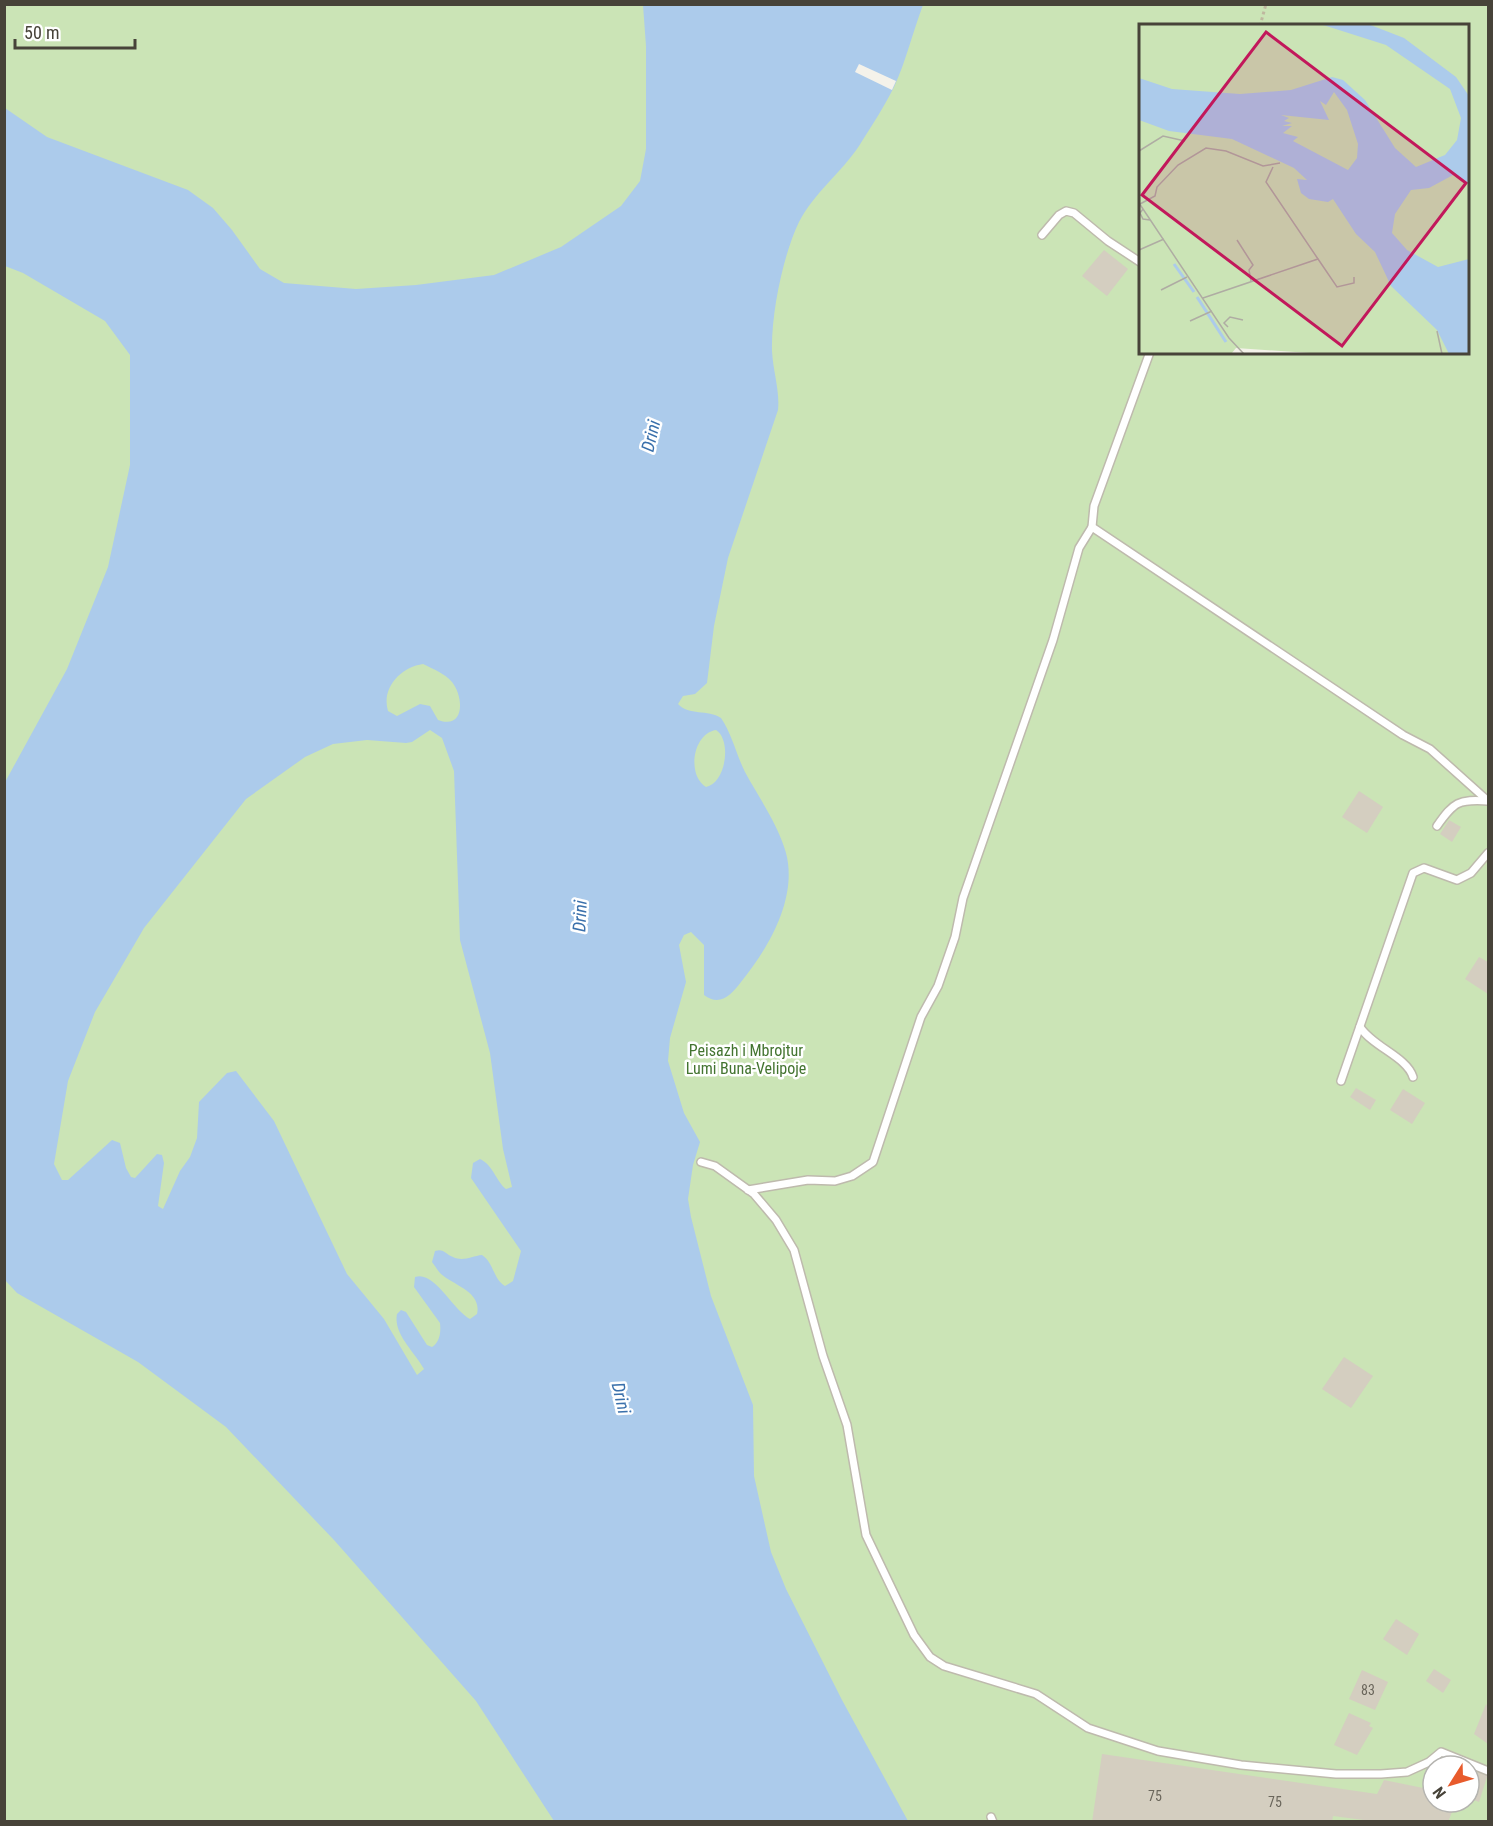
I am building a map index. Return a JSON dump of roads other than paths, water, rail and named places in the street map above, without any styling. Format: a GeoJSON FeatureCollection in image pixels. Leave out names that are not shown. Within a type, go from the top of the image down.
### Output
{"type":"FeatureCollection","features":[{"type":"Feature","properties":{"kind":"lane"},"geometry":{"type":"LineString","coordinates":[[1042,235],[1059,214],[1066,211],[1074,213],[1108,242],[1139,261]]}},
{"type":"Feature","properties":{"kind":"lane"},"geometry":{"type":"LineString","coordinates":[[747,1190],[808,1180],[835,1181],[852,1176],[873,1162],[921,1017],[938,986],[956,936],[963,898],[1053,640],[1079,548],[1092,527],[1094,506],[1149,354]]}},
{"type":"Feature","properties":{"kind":"lane"},"geometry":{"type":"LineString","coordinates":[[1092,527],[1403,735],[1430,748],[1488,801]]}},
{"type":"Feature","properties":{"kind":"lane"},"geometry":{"type":"LineString","coordinates":[[1437,826],[1445,813],[1458,802],[1488,801]]}},
{"type":"Feature","properties":{"kind":"lane"},"geometry":{"type":"LineString","coordinates":[[1341,1081],[1413,873],[1424,868],[1457,880],[1471,873],[1488,853]]}},
{"type":"Feature","properties":{"kind":"lane"},"geometry":{"type":"LineString","coordinates":[[1360,1027],[1369,1039],[1407,1065],[1413,1077]]}},
{"type":"Feature","properties":{"kind":"lane"},"geometry":{"type":"LineString","coordinates":[[701,1162],[715,1166],[765,1204],[794,1250],[823,1356],[847,1425],[867,1535],[918,1643],[937,1662],[1025,1689],[1088,1728],[1158,1750],[1241,1765],[1336,1774],[1407,1772],[1428,1762],[1441,1752],[1488,1771]]}},
{"type":"Feature","properties":{"kind":"water","name":"Drini"},"geometry":{"type":"Polygon","coordinates":[[[643,5],[923,5],[902,67],[886,102],[852,156],[805,212],[793,236],[783,268],[772,336],[778,410],[728,558],[714,626],[707,683],[695,694],[683,696],[678,704],[688,710],[716,715],[725,724],[745,772],[783,842],[789,870],[784,905],[770,939],[751,969],[733,991],[720,1000],[704,995],[704,945],[691,932],[684,935],[679,945],[686,982],[670,1038],[668,1061],[684,1113],[700,1142],[693,1165],[688,1199],[691,1217],[711,1296],[753,1405],[754,1476],[771,1552],[786,1589],[842,1700],[908,1821],[554,1821],[476,1701],[334,1540],[226,1427],[138,1362],[17,1293],[4,1279],[4,784],[67,669],[108,567],[130,465],[130,355],[105,321],[23,273],[5,266],[5,108],[47,137],[188,190],[213,208],[260,269],[284,283],[356,289],[416,285],[494,275],[561,247],[621,206],[640,181],[646,149],[646,46],[643,5]],[[423,664],[407,669],[395,680],[387,694],[388,711],[397,716],[420,704],[430,706],[438,720],[447,722],[453,720],[460,710],[456,688],[446,676],[423,664]],[[430,730],[412,742],[367,740],[333,744],[305,757],[246,799],[144,928],[95,1012],[68,1081],[54,1164],[62,1180],[68,1180],[112,1140],[120,1143],[126,1168],[131,1177],[135,1178],[157,1154],[162,1155],[164,1163],[158,1206],[163,1209],[180,1171],[190,1157],[197,1138],[199,1102],[227,1073],[236,1071],[274,1121],[347,1274],[384,1319],[417,1375],[424,1369],[401,1336],[397,1314],[401,1310],[406,1312],[427,1345],[432,1347],[438,1340],[440,1323],[414,1287],[415,1277],[422,1276],[429,1279],[470,1319],[477,1314],[477,1306],[471,1295],[441,1274],[432,1262],[435,1251],[443,1251],[460,1259],[482,1255],[505,1286],[513,1281],[521,1251],[471,1178],[473,1163],[480,1159],[488,1165],[506,1189],[512,1187],[503,1149],[490,1053],[460,940],[454,771],[442,738],[430,730]],[[716,730],[708,733],[697,747],[694,765],[700,782],[706,787],[718,778],[722,770],[725,751],[721,735],[716,730]]]}},
{"type":"Feature","properties":{"kind":"park label","name":"Peisazh i Mbrojtur Lumi Buna-Velipoje"},"geometry":{"type":"Point","coordinates":[746,1059]}}]}
